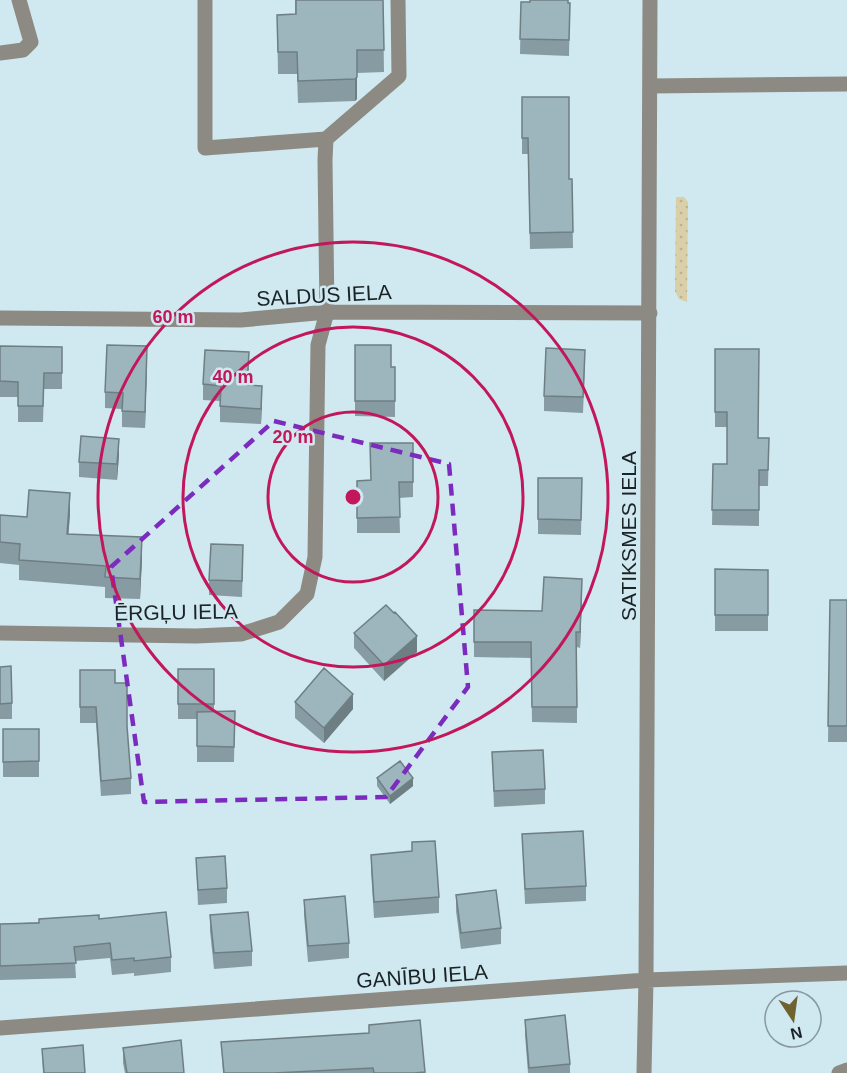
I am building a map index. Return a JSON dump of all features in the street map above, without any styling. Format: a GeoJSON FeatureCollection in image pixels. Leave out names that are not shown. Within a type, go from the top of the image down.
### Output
{"type":"FeatureCollection","features":[{"type":"Feature","properties":{"kind":"street"},"geometry":{"type":"LineString","coordinates":[[0,53],[23,50],[31,42],[19,0]]}},
{"type":"Feature","properties":{"kind":"street"},"geometry":{"type":"LineString","coordinates":[[205,0],[205,148],[326,139],[399,76],[398,0]]}},
{"type":"Feature","properties":{"kind":"street","name":"SATIKSMES IELA"},"geometry":{"type":"LineString","coordinates":[[644,1073],[650,0]]}},
{"type":"Feature","properties":{"kind":"street"},"geometry":{"type":"LineString","coordinates":[[650,86],[847,84]]}},
{"type":"Feature","properties":{"kind":"street","name":"ĒRGĻU IELA"},"geometry":{"type":"LineString","coordinates":[[0,633],[196,636],[241,634],[279,622],[307,594],[315,557],[318,345],[327,312],[326,139]]}},
{"type":"Feature","properties":{"kind":"street","name":"SALDUS IELA"},"geometry":{"type":"LineString","coordinates":[[0,318],[241,320],[327,312],[650,313]]}},
{"type":"Feature","properties":{"kind":"street","name":"GANĪBU IELA"},"geometry":{"type":"LineString","coordinates":[[0,1028],[646,980],[847,973]]}},
{"type":"Feature","properties":{"kind":"street"},"geometry":{"type":"LineString","coordinates":[[839,1073],[847,1070]]}},
{"type":"Feature","properties":{"kind":"highlighted area"},"geometry":{"type":"Polygon","coordinates":[[[274,421],[449,464],[468,687],[386,797],[144,802],[111,567],[274,421]]]}},
{"type":"Feature","properties":{"kind":"shaded area"},"geometry":{"type":"Polygon","coordinates":[[[676,197],[684,197],[688,202],[687,302],[679,299],[675,291],[676,197]]]}},
{"type":"Feature","properties":{"kind":"building"},"geometry":{"type":"Polygon","coordinates":[[[296,0],[383,0],[384,50],[357,50],[357,77],[355,79],[298,81],[297,52],[278,52],[277,15],[296,14],[296,0]]]}},
{"type":"Feature","properties":{"kind":"building"},"geometry":{"type":"Polygon","coordinates":[[[530,0],[568,0],[570,3],[569,40],[520,39],[521,2],[530,2],[530,0]]]}},
{"type":"Feature","properties":{"kind":"building"},"geometry":{"type":"Polygon","coordinates":[[[522,97],[569,97],[569,179],[572,179],[573,232],[530,233],[528,138],[522,138],[522,97]]]}},
{"type":"Feature","properties":{"kind":"building"},"geometry":{"type":"Polygon","coordinates":[[[107,345],[147,346],[145,412],[122,411],[123,393],[105,392],[107,345]]]}},
{"type":"Feature","properties":{"kind":"building"},"geometry":{"type":"Polygon","coordinates":[[[355,345],[391,345],[391,367],[395,367],[395,401],[355,401],[355,345]]]}},
{"type":"Feature","properties":{"kind":"building"},"geometry":{"type":"Polygon","coordinates":[[[0,346],[62,347],[62,373],[44,373],[43,406],[18,406],[18,382],[0,381],[0,346]]]}},
{"type":"Feature","properties":{"kind":"building"},"geometry":{"type":"Polygon","coordinates":[[[546,348],[585,350],[583,397],[544,396],[546,348]]]}},
{"type":"Feature","properties":{"kind":"building"},"geometry":{"type":"Polygon","coordinates":[[[715,349],[759,349],[758,438],[769,438],[768,470],[759,470],[759,510],[712,510],[713,464],[727,464],[727,412],[715,412],[715,349]]]}},
{"type":"Feature","properties":{"kind":"building"},"geometry":{"type":"Polygon","coordinates":[[[205,350],[249,352],[247,385],[262,386],[261,409],[220,406],[221,386],[203,384],[205,350]]]}},
{"type":"Feature","properties":{"kind":"building"},"geometry":{"type":"Polygon","coordinates":[[[81,436],[119,439],[117,464],[79,462],[81,436]]]}},
{"type":"Feature","properties":{"kind":"building"},"geometry":{"type":"Polygon","coordinates":[[[370,443],[413,443],[413,482],[399,482],[400,517],[357,518],[357,481],[371,480],[370,443]]]}},
{"type":"Feature","properties":{"kind":"building"},"geometry":{"type":"Polygon","coordinates":[[[538,478],[582,478],[581,520],[538,519],[538,478]]]}},
{"type":"Feature","properties":{"kind":"building"},"geometry":{"type":"Polygon","coordinates":[[[29,490],[70,493],[67,534],[142,537],[140,579],[105,577],[106,566],[19,560],[20,544],[0,542],[0,515],[27,517],[29,490]]]}},
{"type":"Feature","properties":{"kind":"building"},"geometry":{"type":"Polygon","coordinates":[[[211,544],[243,545],[242,581],[209,580],[211,544]]]}},
{"type":"Feature","properties":{"kind":"building"},"geometry":{"type":"Polygon","coordinates":[[[715,569],[768,570],[768,615],[715,615],[715,569]]]}},
{"type":"Feature","properties":{"kind":"building"},"geometry":{"type":"Polygon","coordinates":[[[544,577],[582,579],[580,632],[576,632],[577,707],[532,707],[531,642],[474,642],[474,610],[542,611],[544,577]]]}},
{"type":"Feature","properties":{"kind":"building"},"geometry":{"type":"Polygon","coordinates":[[[830,600],[847,600],[847,726],[828,726],[830,600]]]}},
{"type":"Feature","properties":{"kind":"building"},"geometry":{"type":"Polygon","coordinates":[[[386,605],[417,636],[384,665],[354,633],[386,605]]]}},
{"type":"Feature","properties":{"kind":"building"},"geometry":{"type":"Polygon","coordinates":[[[11,666],[12,703],[0,704],[0,667],[11,666]]]}},
{"type":"Feature","properties":{"kind":"building"},"geometry":{"type":"Polygon","coordinates":[[[324,668],[353,694],[324,728],[295,702],[324,668]]]}},
{"type":"Feature","properties":{"kind":"building"},"geometry":{"type":"Polygon","coordinates":[[[178,669],[214,669],[214,704],[178,704],[178,669]]]}},
{"type":"Feature","properties":{"kind":"building"},"geometry":{"type":"Polygon","coordinates":[[[80,670],[115,670],[115,683],[127,683],[127,726],[131,778],[101,781],[96,707],[80,707],[80,670]]]}},
{"type":"Feature","properties":{"kind":"building"},"geometry":{"type":"Polygon","coordinates":[[[235,711],[234,747],[197,746],[197,712],[235,711]]]}},
{"type":"Feature","properties":{"kind":"building"},"geometry":{"type":"Polygon","coordinates":[[[3,729],[39,729],[39,761],[3,762],[3,729]]]}},
{"type":"Feature","properties":{"kind":"building"},"geometry":{"type":"Polygon","coordinates":[[[543,750],[545,789],[494,791],[492,752],[543,750]]]}},
{"type":"Feature","properties":{"kind":"building"},"geometry":{"type":"Polygon","coordinates":[[[400,761],[413,778],[390,796],[377,778],[400,761]]]}},
{"type":"Feature","properties":{"kind":"building"},"geometry":{"type":"Polygon","coordinates":[[[583,831],[586,886],[525,889],[522,834],[583,831]]]}},
{"type":"Feature","properties":{"kind":"building"},"geometry":{"type":"Polygon","coordinates":[[[435,841],[439,897],[374,902],[371,855],[412,851],[412,842],[435,841]]]}},
{"type":"Feature","properties":{"kind":"building"},"geometry":{"type":"Polygon","coordinates":[[[225,856],[227,888],[198,890],[196,858],[225,856]]]}},
{"type":"Feature","properties":{"kind":"building"},"geometry":{"type":"Polygon","coordinates":[[[496,890],[501,928],[461,933],[456,895],[496,890]]]}},
{"type":"Feature","properties":{"kind":"building"},"geometry":{"type":"Polygon","coordinates":[[[345,896],[349,943],[308,946],[304,900],[345,896]]]}},
{"type":"Feature","properties":{"kind":"building"},"geometry":{"type":"Polygon","coordinates":[[[166,912],[171,957],[134,961],[134,958],[112,960],[110,943],[74,947],[76,963],[0,966],[0,924],[39,923],[39,919],[99,915],[99,919],[166,912]]]}},
{"type":"Feature","properties":{"kind":"building"},"geometry":{"type":"Polygon","coordinates":[[[248,912],[252,951],[214,953],[210,915],[248,912]]]}},
{"type":"Feature","properties":{"kind":"building"},"geometry":{"type":"Polygon","coordinates":[[[565,1015],[570,1064],[529,1068],[525,1020],[565,1015]]]}},
{"type":"Feature","properties":{"kind":"building"},"geometry":{"type":"Polygon","coordinates":[[[420,1020],[425,1072],[374,1073],[373,1068],[224,1073],[221,1042],[369,1033],[369,1025],[420,1020]]]}},
{"type":"Feature","properties":{"kind":"building"},"geometry":{"type":"Polygon","coordinates":[[[181,1040],[184,1073],[127,1073],[123,1048],[181,1040]]]}},
{"type":"Feature","properties":{"kind":"building"},"geometry":{"type":"Polygon","coordinates":[[[83,1045],[85,1073],[44,1073],[42,1049],[83,1045]]]}}]}
